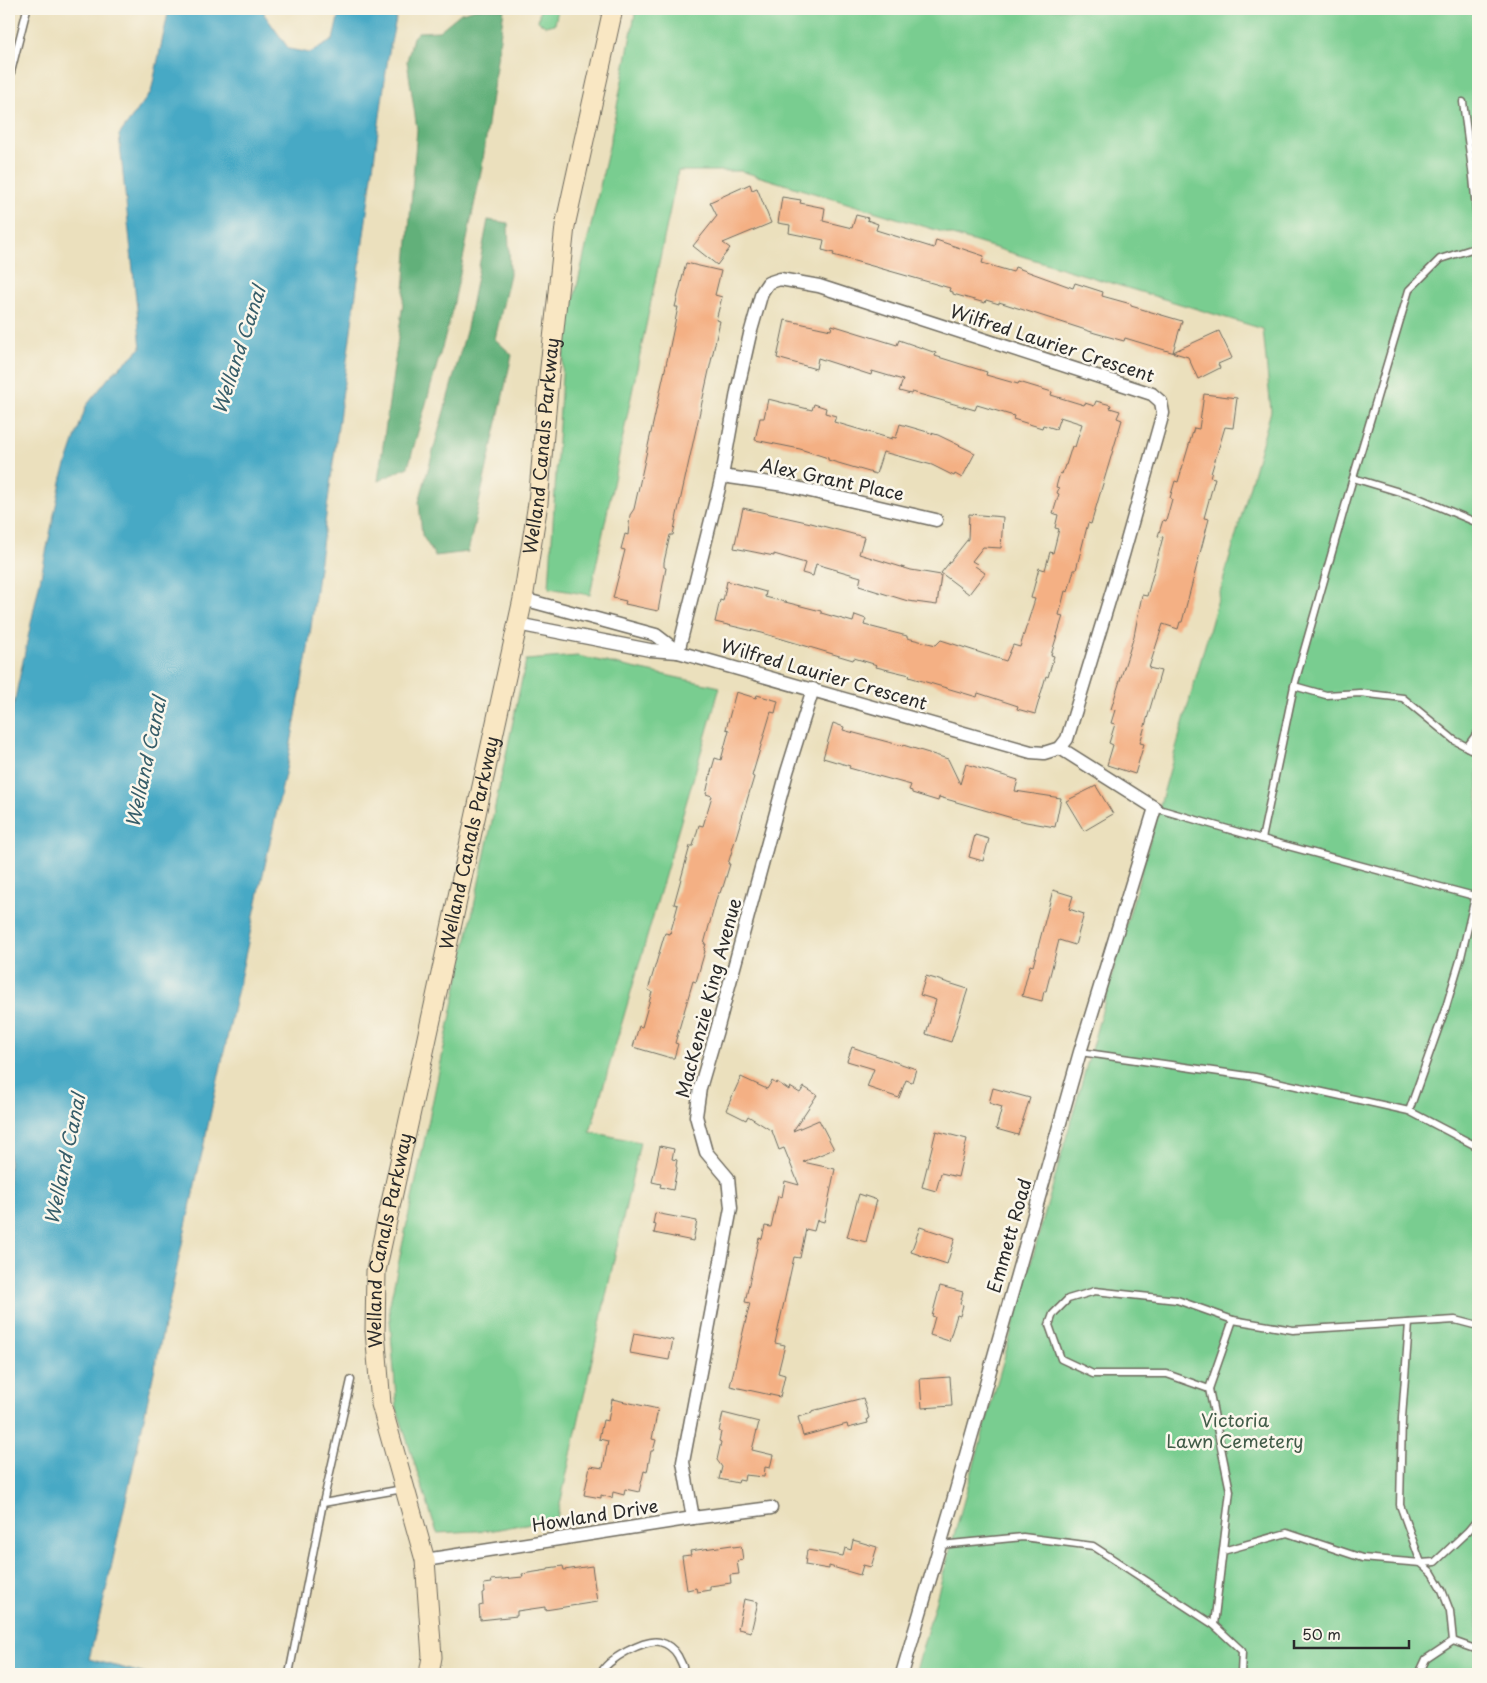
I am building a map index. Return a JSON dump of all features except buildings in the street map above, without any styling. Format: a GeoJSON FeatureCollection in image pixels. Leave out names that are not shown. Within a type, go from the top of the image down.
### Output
{"type":"FeatureCollection","features":[{"type":"Feature","properties":{"kind":"main road","name":"Welland Canals Parkway"},"geometry":{"type":"LineString","coordinates":[[430,1674],[432,1657],[425,1560],[381,1404],[375,1331],[376,1270],[522,599],[538,503],[565,226],[613,9]]}},
{"type":"Feature","properties":{"kind":"street","name":"Wilfred Laurier Crescent"},"geometry":{"type":"LineString","coordinates":[[517,624],[650,650],[678,652],[1031,752],[1044,753],[1060,748],[1067,739],[1122,555],[1163,413],[1162,402],[1152,394],[819,286],[780,279],[768,283],[762,292],[758,304],[737,392],[722,476],[678,652]]}},
{"type":"Feature","properties":{"kind":"street","name":"Alex Grant Place"},"geometry":{"type":"LineString","coordinates":[[722,476],[784,485],[936,520]]}},
{"type":"Feature","properties":{"kind":"street","name":"Wilfred Laurier Crescent"},"geometry":{"type":"LineString","coordinates":[[522,599],[656,635],[678,652]]}},
{"type":"Feature","properties":{"kind":"street","name":"MacKenzie King Avenue"},"geometry":{"type":"LineString","coordinates":[[693,1518],[683,1462],[731,1208],[728,1178],[706,1152],[696,1116],[705,1067],[717,1030],[787,772],[813,689]]}},
{"type":"Feature","properties":{"kind":"street"},"geometry":{"type":"LineString","coordinates":[[1060,748],[1155,808]]}},
{"type":"Feature","properties":{"kind":"street","name":"Emmett Road"},"geometry":{"type":"LineString","coordinates":[[902,1674],[1080,1052],[1155,808]]}},
{"type":"Feature","properties":{"kind":"street","name":"Howland Drive"},"geometry":{"type":"LineString","coordinates":[[425,1560],[693,1518],[771,1508]]}},
{"type":"Feature","properties":{"kind":"lane"},"geometry":{"type":"LineString","coordinates":[[9,80],[28,9]]}},
{"type":"Feature","properties":{"kind":"lane"},"geometry":{"type":"LineString","coordinates":[[1462,102],[1473,177],[1478,230]]}},
{"type":"Feature","properties":{"kind":"lane"},"geometry":{"type":"LineString","coordinates":[[1262,839],[1294,686],[1409,290],[1440,259],[1478,247]]}},
{"type":"Feature","properties":{"kind":"lane"},"geometry":{"type":"LineString","coordinates":[[1353,478],[1416,497],[1478,523]]}},
{"type":"Feature","properties":{"kind":"lane"},"geometry":{"type":"LineString","coordinates":[[1294,686],[1326,695],[1360,693],[1403,698],[1454,740],[1478,753]]}},
{"type":"Feature","properties":{"kind":"lane"},"geometry":{"type":"LineString","coordinates":[[1467,747],[1478,732]]}},
{"type":"Feature","properties":{"kind":"lane"},"geometry":{"type":"LineString","coordinates":[[1155,808],[1477,897]]}},
{"type":"Feature","properties":{"kind":"lane"},"geometry":{"type":"LineString","coordinates":[[1409,1111],[1446,1007],[1477,897],[1478,885]]}},
{"type":"Feature","properties":{"kind":"lane"},"geometry":{"type":"LineString","coordinates":[[1080,1052],[1255,1077],[1409,1111],[1478,1147]]}},
{"type":"Feature","properties":{"kind":"lane"},"geometry":{"type":"LineString","coordinates":[[1209,1389],[1167,1374],[1093,1374],[1061,1359],[1049,1325],[1053,1314],[1068,1299],[1095,1290],[1177,1300],[1233,1320],[1293,1330],[1455,1320],[1478,1326]]}},
{"type":"Feature","properties":{"kind":"lane"},"geometry":{"type":"LineString","coordinates":[[1214,1625],[1230,1491],[1209,1389],[1233,1320]]}},
{"type":"Feature","properties":{"kind":"lane"},"geometry":{"type":"LineString","coordinates":[[1409,1323],[1402,1418],[1400,1505],[1421,1563],[1432,1573],[1442,1590],[1450,1611],[1453,1641]]}},
{"type":"Feature","properties":{"kind":"lane"},"geometry":{"type":"LineString","coordinates":[[289,1674],[322,1504],[351,1380]]}},
{"type":"Feature","properties":{"kind":"lane"},"geometry":{"type":"LineString","coordinates":[[322,1504],[404,1489]]}},
{"type":"Feature","properties":{"kind":"lane"},"geometry":{"type":"LineString","coordinates":[[1223,1551],[1287,1533],[1362,1558],[1421,1563],[1435,1562],[1478,1519]]}},
{"type":"Feature","properties":{"kind":"lane"},"geometry":{"type":"LineString","coordinates":[[940,1545],[1023,1537],[1093,1546],[1214,1625],[1242,1651],[1241,1674]]}},
{"type":"Feature","properties":{"kind":"lane"},"geometry":{"type":"LineString","coordinates":[[601,1674],[602,1670],[618,1656],[639,1645],[659,1641],[674,1649],[684,1669],[683,1674]]}},
{"type":"Feature","properties":{"kind":"lane"},"geometry":{"type":"LineString","coordinates":[[1453,1641],[1478,1650]]}},
{"type":"Feature","properties":{"kind":"lane"},"geometry":{"type":"LineString","coordinates":[[1418,1674],[1426,1659],[1453,1641]]}},
{"type":"Feature","properties":{"kind":"green space"},"geometry":{"type":"Polygon","coordinates":[[[476,9],[504,9],[482,167],[452,312],[408,467],[378,481],[403,303],[417,129],[407,61],[413,37],[418,32],[439,31],[461,13],[476,9]]]}},
{"type":"Feature","properties":{"kind":"green space"},"geometry":{"type":"Polygon","coordinates":[[[540,9],[558,9],[555,24],[545,26],[538,21],[540,9]]]}},
{"type":"Feature","properties":{"kind":"green space","name":"Victoria Lawn Cemetery"},"geometry":{"type":"Polygon","coordinates":[[[636,9],[1478,9],[1478,1674],[915,1674],[1271,411],[1263,329],[741,171],[678,171],[590,595],[549,588],[564,343],[609,147],[636,9]]]}},
{"type":"Feature","properties":{"kind":"green space"},"geometry":{"type":"Polygon","coordinates":[[[488,220],[508,223],[510,274],[495,339],[512,355],[468,552],[435,556],[422,535],[419,502],[467,328],[488,220]]]}},
{"type":"Feature","properties":{"kind":"green space"},"geometry":{"type":"Polygon","coordinates":[[[578,656],[720,687],[590,1132],[640,1142],[557,1518],[494,1530],[437,1533],[397,1409],[389,1308],[526,660],[578,656]]]}},
{"type":"Feature","properties":{"kind":"water","name":"Welland Canal"},"geometry":{"type":"Polygon","coordinates":[[[169,9],[265,9],[264,14],[289,49],[310,53],[333,40],[340,9],[398,9],[388,57],[308,649],[288,760],[106,1591],[89,1659],[146,1674],[9,1674],[9,727],[62,477],[86,406],[110,376],[141,348],[119,135],[151,92],[169,9]]]}}]}
